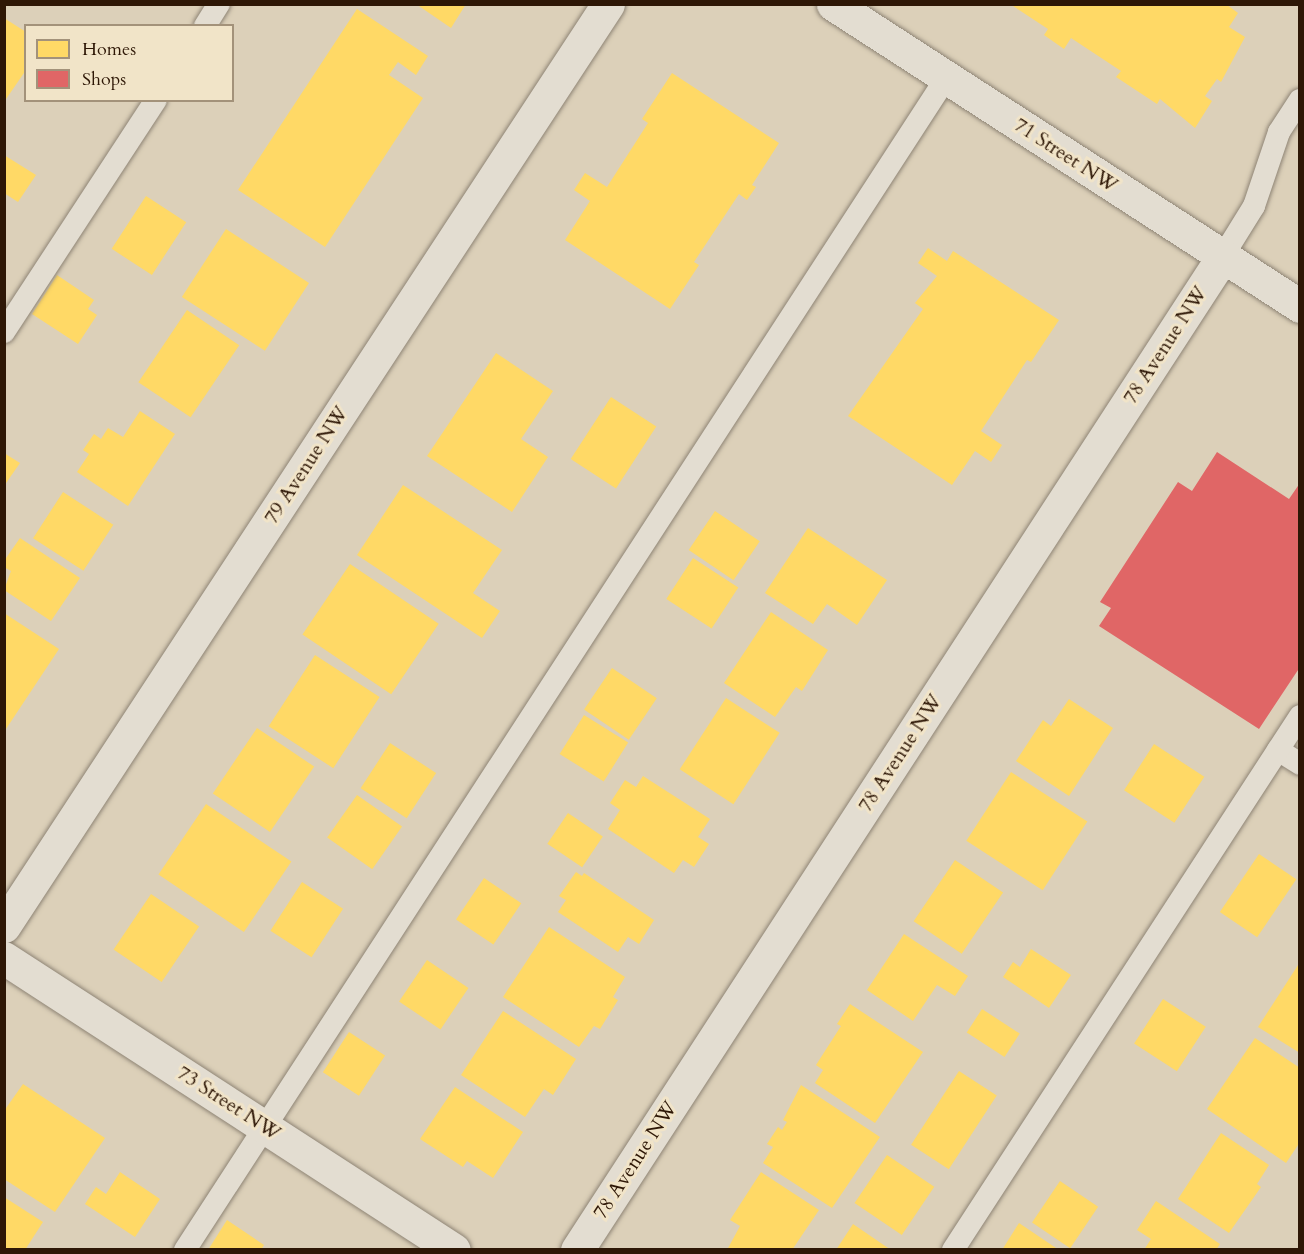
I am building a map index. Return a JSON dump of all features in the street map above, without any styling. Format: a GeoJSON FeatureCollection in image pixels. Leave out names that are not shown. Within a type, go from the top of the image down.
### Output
{"type":"FeatureCollection","features":[{"type":"Feature","properties":{"kind":"street","name":"79 Avenue NW"},"geometry":{"type":"LineString","coordinates":[[4,926],[608,4]]}},
{"type":"Feature","properties":{"kind":"street","name":"71 Street NW"},"geometry":{"type":"LineString","coordinates":[[833,4],[1299,306]]}},
{"type":"Feature","properties":{"kind":"street","name":"78 Avenue NW"},"geometry":{"type":"LineString","coordinates":[[577,1250],[1222,256]]}},
{"type":"Feature","properties":{"kind":"street","name":"73 Street NW"},"geometry":{"type":"LineString","coordinates":[[4,957],[454,1250]]}},
{"type":"Feature","properties":{"kind":"lane"},"geometry":{"type":"LineString","coordinates":[[206,24],[219,4]]}},
{"type":"Feature","properties":{"kind":"lane"},"geometry":{"type":"LineString","coordinates":[[185,1250],[946,78]]}},
{"type":"Feature","properties":{"kind":"lane"},"geometry":{"type":"LineString","coordinates":[[1222,256],[1254,206],[1279,132],[1299,100]]}},
{"type":"Feature","properties":{"kind":"lane"},"geometry":{"type":"LineString","coordinates":[[4,332],[155,102]]}},
{"type":"Feature","properties":{"kind":"lane"},"geometry":{"type":"LineString","coordinates":[[953,1250],[1299,716]]}},
{"type":"Feature","properties":{"kind":"lane"},"geometry":{"type":"LineString","coordinates":[[1278,750],[1299,764]]}},
{"type":"Feature","properties":{"kind":"building: Homes"},"geometry":{"type":"Polygon","coordinates":[[[416,4],[466,4],[451,28],[416,4]]]}},
{"type":"Feature","properties":{"kind":"building: Homes"},"geometry":{"type":"Polygon","coordinates":[[[1010,4],[1226,4],[1238,13],[1229,27],[1245,37],[1221,82],[1217,79],[1205,96],[1212,101],[1195,128],[1160,99],[1157,104],[1116,77],[1121,71],[1071,38],[1064,49],[1044,35],[1048,29],[1010,4]]]}},
{"type":"Feature","properties":{"kind":"building: Homes"},"geometry":{"type":"Polygon","coordinates":[[[357,9],[428,56],[416,75],[398,62],[389,75],[423,98],[325,247],[238,190],[357,9]]]}},
{"type":"Feature","properties":{"kind":"building: Homes"},"geometry":{"type":"Polygon","coordinates":[[[4,18],[24,31],[24,73],[4,102],[4,18]]]}},
{"type":"Feature","properties":{"kind":"building: Homes"},"geometry":{"type":"Polygon","coordinates":[[[672,73],[779,143],[752,185],[756,187],[747,200],[739,194],[694,262],[699,265],[670,309],[565,240],[590,201],[574,190],[585,173],[607,187],[648,123],[642,119],[672,73]]]}},
{"type":"Feature","properties":{"kind":"building: Homes"},"geometry":{"type":"Polygon","coordinates":[[[4,155],[36,175],[18,202],[4,193],[4,155]]]}},
{"type":"Feature","properties":{"kind":"building: Homes"},"geometry":{"type":"Polygon","coordinates":[[[146,196],[186,222],[152,275],[112,249],[146,196]]]}},
{"type":"Feature","properties":{"kind":"building: Homes"},"geometry":{"type":"Polygon","coordinates":[[[226,229],[309,283],[265,351],[182,297],[226,229]]]}},
{"type":"Feature","properties":{"kind":"building: Homes"},"geometry":{"type":"Polygon","coordinates":[[[928,248],[947,261],[953,251],[1059,320],[1031,362],[1027,360],[981,431],[1002,445],[991,462],[975,451],[952,485],[848,416],[923,309],[915,303],[937,276],[918,263],[928,248]]]}},
{"type":"Feature","properties":{"kind":"building: Homes"},"geometry":{"type":"Polygon","coordinates":[[[57,275],[94,300],[88,309],[97,315],[78,344],[32,314],[57,275]]]}},
{"type":"Feature","properties":{"kind":"building: Homes"},"geometry":{"type":"Polygon","coordinates":[[[187,310],[239,345],[191,417],[138,382],[187,310]]]}},
{"type":"Feature","properties":{"kind":"building: Homes"},"geometry":{"type":"Polygon","coordinates":[[[496,353],[553,391],[521,439],[548,457],[512,512],[427,456],[496,353]]]}},
{"type":"Feature","properties":{"kind":"building: Homes"},"geometry":{"type":"Polygon","coordinates":[[[611,397],[656,426],[616,488],[571,459],[611,397]]]}},
{"type":"Feature","properties":{"kind":"building: Homes"},"geometry":{"type":"Polygon","coordinates":[[[140,411],[175,434],[128,506],[77,472],[89,454],[83,450],[94,434],[101,439],[108,428],[123,437],[140,411]]]}},
{"type":"Feature","properties":{"kind":"building: Homes"},"geometry":{"type":"Polygon","coordinates":[[[4,453],[20,463],[4,486],[4,453]]]}},
{"type":"Feature","properties":{"kind":"building: Homes"},"geometry":{"type":"Polygon","coordinates":[[[403,485],[502,550],[473,593],[500,611],[482,638],[357,555],[403,485]]]}},
{"type":"Feature","properties":{"kind":"building: Homes"},"geometry":{"type":"Polygon","coordinates":[[[63,492],[113,525],[83,571],[33,538],[63,492]]]}},
{"type":"Feature","properties":{"kind":"building: Homes"},"geometry":{"type":"Polygon","coordinates":[[[715,511],[760,541],[733,580],[689,550],[715,511]]]}},
{"type":"Feature","properties":{"kind":"building: Homes"},"geometry":{"type":"Polygon","coordinates":[[[808,528],[887,580],[857,625],[827,604],[813,624],[765,593],[808,528]]]}},
{"type":"Feature","properties":{"kind":"building: Homes"},"geometry":{"type":"Polygon","coordinates":[[[20,538],[80,578],[51,621],[4,590],[11,571],[4,567],[4,561],[20,538]]]}},
{"type":"Feature","properties":{"kind":"building: Homes"},"geometry":{"type":"Polygon","coordinates":[[[693,558],[738,587],[712,629],[666,599],[693,558]]]}},
{"type":"Feature","properties":{"kind":"building: Homes"},"geometry":{"type":"Polygon","coordinates":[[[350,564],[439,624],[391,694],[302,634],[350,564]]]}},
{"type":"Feature","properties":{"kind":"building: Homes"},"geometry":{"type":"Polygon","coordinates":[[[771,612],[828,650],[802,691],[796,687],[775,717],[724,683],[771,612]]]}},
{"type":"Feature","properties":{"kind":"building: Homes"},"geometry":{"type":"Polygon","coordinates":[[[4,613],[59,649],[4,732],[4,613]]]}},
{"type":"Feature","properties":{"kind":"building: Homes"},"geometry":{"type":"Polygon","coordinates":[[[315,655],[380,697],[333,768],[269,726],[315,655]]]}},
{"type":"Feature","properties":{"kind":"building: Homes"},"geometry":{"type":"Polygon","coordinates":[[[612,668],[657,698],[629,740],[584,709],[612,668]]]}},
{"type":"Feature","properties":{"kind":"building: Homes"},"geometry":{"type":"Polygon","coordinates":[[[726,698],[780,733],[733,804],[680,769],[726,698]]]}},
{"type":"Feature","properties":{"kind":"building: Homes"},"geometry":{"type":"Polygon","coordinates":[[[1069,699],[1113,728],[1069,796],[1016,761],[1043,720],[1051,726],[1069,699]]]}},
{"type":"Feature","properties":{"kind":"building: Homes"},"geometry":{"type":"Polygon","coordinates":[[[584,715],[628,743],[604,782],[560,754],[584,715]]]}},
{"type":"Feature","properties":{"kind":"building: Homes"},"geometry":{"type":"Polygon","coordinates":[[[257,728],[314,767],[270,832],[213,793],[257,728]]]}},
{"type":"Feature","properties":{"kind":"building: Homes"},"geometry":{"type":"Polygon","coordinates":[[[390,743],[436,773],[407,818],[361,788],[390,743]]]}},
{"type":"Feature","properties":{"kind":"building: Homes"},"geometry":{"type":"Polygon","coordinates":[[[1154,744],[1204,777],[1174,823],[1124,790],[1154,744]]]}},
{"type":"Feature","properties":{"kind":"building: Homes"},"geometry":{"type":"Polygon","coordinates":[[[1011,772],[1087,822],[1043,890],[966,841],[1011,772]]]}},
{"type":"Feature","properties":{"kind":"building: Homes"},"geometry":{"type":"Polygon","coordinates":[[[643,776],[710,819],[698,837],[709,844],[694,867],[683,860],[674,873],[608,829],[620,810],[610,803],[625,780],[636,787],[643,776]]]}},
{"type":"Feature","properties":{"kind":"building: Homes"},"geometry":{"type":"Polygon","coordinates":[[[357,795],[402,827],[372,869],[327,838],[357,795]]]}},
{"type":"Feature","properties":{"kind":"building: Homes"},"geometry":{"type":"Polygon","coordinates":[[[206,804],[291,862],[244,932],[158,874],[206,804]]]}},
{"type":"Feature","properties":{"kind":"building: Homes"},"geometry":{"type":"Polygon","coordinates":[[[568,813],[603,836],[582,867],[547,844],[568,813]]]}},
{"type":"Feature","properties":{"kind":"building: Homes"},"geometry":{"type":"Polygon","coordinates":[[[1259,854],[1296,879],[1257,937],[1220,912],[1259,854]]]}},
{"type":"Feature","properties":{"kind":"building: Homes"},"geometry":{"type":"Polygon","coordinates":[[[955,860],[1003,892],[962,954],[914,921],[955,860]]]}},
{"type":"Feature","properties":{"kind":"building: Homes"},"geometry":{"type":"Polygon","coordinates":[[[576,872],[582,876],[584,873],[654,920],[639,944],[628,937],[618,952],[558,912],[566,900],[559,896],[576,872]]]}},
{"type":"Feature","properties":{"kind":"building: Homes"},"geometry":{"type":"Polygon","coordinates":[[[484,878],[521,903],[493,945],[456,919],[484,878]]]}},
{"type":"Feature","properties":{"kind":"building: Homes"},"geometry":{"type":"Polygon","coordinates":[[[302,882],[343,909],[312,957],[270,931],[302,882]]]}},
{"type":"Feature","properties":{"kind":"building: Homes"},"geometry":{"type":"Polygon","coordinates":[[[151,894],[199,926],[162,982],[114,950],[151,894]]]}},
{"type":"Feature","properties":{"kind":"building: Homes"},"geometry":{"type":"Polygon","coordinates":[[[549,927],[625,977],[613,997],[618,1000],[600,1029],[594,1026],[579,1047],[503,997],[549,927]]]}},
{"type":"Feature","properties":{"kind":"building: Homes"},"geometry":{"type":"Polygon","coordinates":[[[904,934],[968,976],[955,996],[937,985],[913,1021],[867,990],[904,934]]]}},
{"type":"Feature","properties":{"kind":"building: Homes"},"geometry":{"type":"Polygon","coordinates":[[[1031,949],[1071,975],[1049,1008],[1003,977],[1013,962],[1020,967],[1031,949]]]}},
{"type":"Feature","properties":{"kind":"building: Homes"},"geometry":{"type":"Polygon","coordinates":[[[427,960],[468,988],[440,1029],[399,1001],[427,960]]]}},
{"type":"Feature","properties":{"kind":"building: Homes"},"geometry":{"type":"Polygon","coordinates":[[[1300,962],[1300,1053],[1258,1027],[1300,962]]]}},
{"type":"Feature","properties":{"kind":"building: Homes"},"geometry":{"type":"Polygon","coordinates":[[[1163,999],[1206,1027],[1177,1071],[1134,1043],[1163,999]]]}},
{"type":"Feature","properties":{"kind":"building: Homes"},"geometry":{"type":"Polygon","coordinates":[[[850,1004],[923,1052],[875,1123],[815,1083],[823,1070],[816,1065],[841,1026],[837,1024],[850,1004]]]}},
{"type":"Feature","properties":{"kind":"building: Homes"},"geometry":{"type":"Polygon","coordinates":[[[982,1009],[1020,1034],[1004,1057],[967,1032],[982,1009]]]}},
{"type":"Feature","properties":{"kind":"building: Homes"},"geometry":{"type":"Polygon","coordinates":[[[503,1011],[576,1059],[553,1095],[544,1089],[525,1117],[461,1075],[503,1011]]]}},
{"type":"Feature","properties":{"kind":"building: Homes"},"geometry":{"type":"Polygon","coordinates":[[[349,1032],[385,1055],[359,1096],[323,1072],[349,1032]]]}},
{"type":"Feature","properties":{"kind":"building: Homes"},"geometry":{"type":"Polygon","coordinates":[[[1255,1038],[1300,1068],[1300,1142],[1286,1163],[1207,1109],[1255,1038]]]}},
{"type":"Feature","properties":{"kind":"building: Homes"},"geometry":{"type":"Polygon","coordinates":[[[959,1071],[997,1096],[949,1169],[911,1145],[959,1071]]]}},
{"type":"Feature","properties":{"kind":"building: Homes"},"geometry":{"type":"Polygon","coordinates":[[[23,1084],[105,1138],[55,1212],[4,1179],[4,1111],[23,1084]]]}},
{"type":"Feature","properties":{"kind":"building: Homes"},"geometry":{"type":"Polygon","coordinates":[[[801,1085],[880,1137],[832,1208],[763,1163],[773,1147],[767,1144],[778,1127],[782,1130],[787,1122],[783,1120],[801,1085]]]}},
{"type":"Feature","properties":{"kind":"building: Homes"},"geometry":{"type":"Polygon","coordinates":[[[455,1087],[523,1132],[493,1178],[467,1161],[463,1167],[420,1139],[455,1087]]]}},
{"type":"Feature","properties":{"kind":"building: Homes"},"geometry":{"type":"Polygon","coordinates":[[[1221,1133],[1269,1165],[1257,1184],[1261,1187],[1229,1233],[1178,1199],[1221,1133]]]}},
{"type":"Feature","properties":{"kind":"building: Homes"},"geometry":{"type":"Polygon","coordinates":[[[887,1155],[934,1187],[902,1235],[855,1203],[887,1155]]]}},
{"type":"Feature","properties":{"kind":"building: Homes"},"geometry":{"type":"Polygon","coordinates":[[[120,1172],[160,1199],[135,1237],[85,1204],[96,1187],[106,1194],[120,1172]]]}},
{"type":"Feature","properties":{"kind":"building: Homes"},"geometry":{"type":"Polygon","coordinates":[[[761,1172],[819,1210],[792,1250],[727,1250],[740,1226],[730,1220],[761,1172]]]}},
{"type":"Feature","properties":{"kind":"building: Homes"},"geometry":{"type":"Polygon","coordinates":[[[1060,1181],[1098,1207],[1070,1248],[1032,1222],[1060,1181]]]}},
{"type":"Feature","properties":{"kind":"building: Homes"},"geometry":{"type":"Polygon","coordinates":[[[4,1197],[43,1222],[25,1250],[4,1250],[4,1197]]]}},
{"type":"Feature","properties":{"kind":"building: Homes"},"geometry":{"type":"Polygon","coordinates":[[[1156,1201],[1220,1244],[1216,1250],[1144,1250],[1151,1239],[1137,1230],[1156,1201]]]}},
{"type":"Feature","properties":{"kind":"building: Homes"},"geometry":{"type":"Polygon","coordinates":[[[227,1220],[264,1245],[261,1250],[208,1250],[227,1220]]]}},
{"type":"Feature","properties":{"kind":"building: Homes"},"geometry":{"type":"Polygon","coordinates":[[[1019,1223],[1059,1250],[1002,1250],[1019,1223]]]}},
{"type":"Feature","properties":{"kind":"building: Homes"},"geometry":{"type":"Polygon","coordinates":[[[853,1224],[891,1250],[836,1250],[853,1224]]]}},
{"type":"Feature","properties":{"kind":"building: Shops"},"geometry":{"type":"Polygon","coordinates":[[[1217,452],[1289,499],[1300,483],[1300,667],[1259,729],[1099,626],[1111,608],[1100,602],[1178,482],[1192,491],[1217,452]]]}}]}
